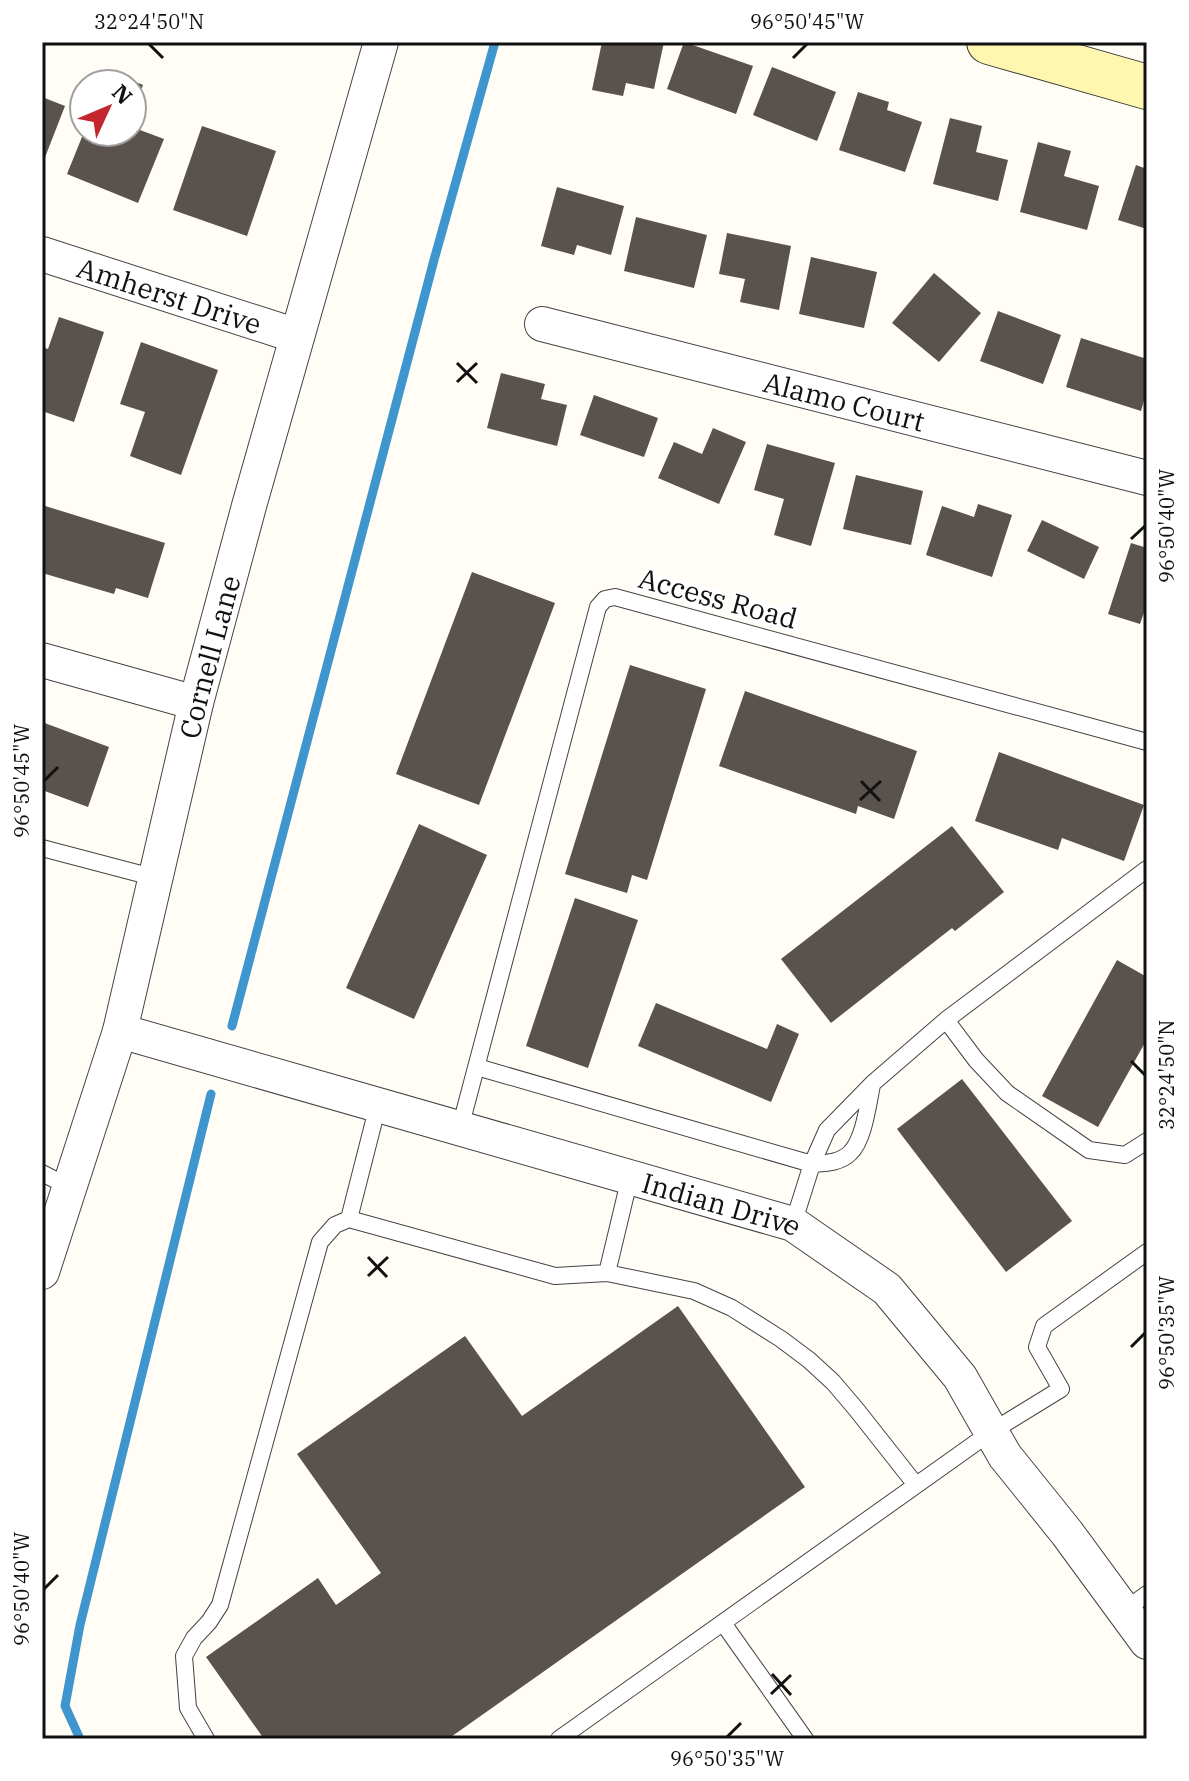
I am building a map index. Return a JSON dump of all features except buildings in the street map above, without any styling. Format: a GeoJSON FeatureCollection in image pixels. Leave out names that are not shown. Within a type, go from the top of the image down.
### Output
{"type":"FeatureCollection","features":[{"type":"Feature","properties":{"kind":"street","name":"Cornell Lane"},"geometry":{"type":"LineString","coordinates":[[42,1272],[56,1180],[120,1031],[196,703],[381,42]]}},
{"type":"Feature","properties":{"kind":"street"},"geometry":{"type":"LineString","coordinates":[[989,42],[1147,87]]}},
{"type":"Feature","properties":{"kind":"street","name":"Amherst Drive"},"geometry":{"type":"LineString","coordinates":[[42,254],[297,336]]}},
{"type":"Feature","properties":{"kind":"street","name":"Alamo Court"},"geometry":{"type":"LineString","coordinates":[[542,324],[1147,478]]}},
{"type":"Feature","properties":{"kind":"street"},"geometry":{"type":"LineString","coordinates":[[42,660],[196,703]]}},
{"type":"Feature","properties":{"kind":"street","name":"Indian Drive"},"geometry":{"type":"LineString","coordinates":[[120,1031],[793,1224],[887,1289],[960,1377],[1005,1456],[1067,1533],[1136,1602],[1147,1642]]}},
{"type":"Feature","properties":{"kind":"lane","name":"Access Road"},"geometry":{"type":"LineString","coordinates":[[460,1128],[598,607],[605,599],[615,597],[1147,742]]}},
{"type":"Feature","properties":{"kind":"lane"},"geometry":{"type":"LineString","coordinates":[[42,848],[156,878]]}},
{"type":"Feature","properties":{"kind":"lane"},"geometry":{"type":"LineString","coordinates":[[793,1224],[812,1164],[827,1130],[873,1083],[946,1020],[1147,869]]}},
{"type":"Feature","properties":{"kind":"lane"},"geometry":{"type":"LineString","coordinates":[[946,1020],[976,1060],[1007,1093],[1089,1150],[1125,1155],[1147,1141]]}},
{"type":"Feature","properties":{"kind":"lane"},"geometry":{"type":"LineString","coordinates":[[477,1067],[812,1164],[835,1162],[849,1154],[859,1139],[873,1083]]}},
{"type":"Feature","properties":{"kind":"lane"},"geometry":{"type":"LineString","coordinates":[[349,1219],[378,1105]]}},
{"type":"Feature","properties":{"kind":"lane"},"geometry":{"type":"LineString","coordinates":[[607,1273],[630,1177]]}},
{"type":"Feature","properties":{"kind":"lane"},"geometry":{"type":"LineString","coordinates":[[206,1739],[188,1708],[184,1656],[220,1605],[320,1242],[335,1225],[349,1219],[555,1276],[607,1273],[694,1291],[732,1308],[781,1339],[833,1382],[916,1485]]}},
{"type":"Feature","properties":{"kind":"lane"},"geometry":{"type":"LineString","coordinates":[[559,1739],[991,1432],[1061,1389],[1037,1347],[1044,1326],[1147,1252]]}},
{"type":"Feature","properties":{"kind":"lane"},"geometry":{"type":"LineString","coordinates":[[723,1623],[805,1739]]}},
{"type":"Feature","properties":{"kind":"waterway"},"geometry":{"type":"LineString","coordinates":[[232,1026],[434,260],[495,42]]}},
{"type":"Feature","properties":{"kind":"waterway"},"geometry":{"type":"LineString","coordinates":[[80,1739],[65,1706],[80,1625],[211,1094]]}}]}
